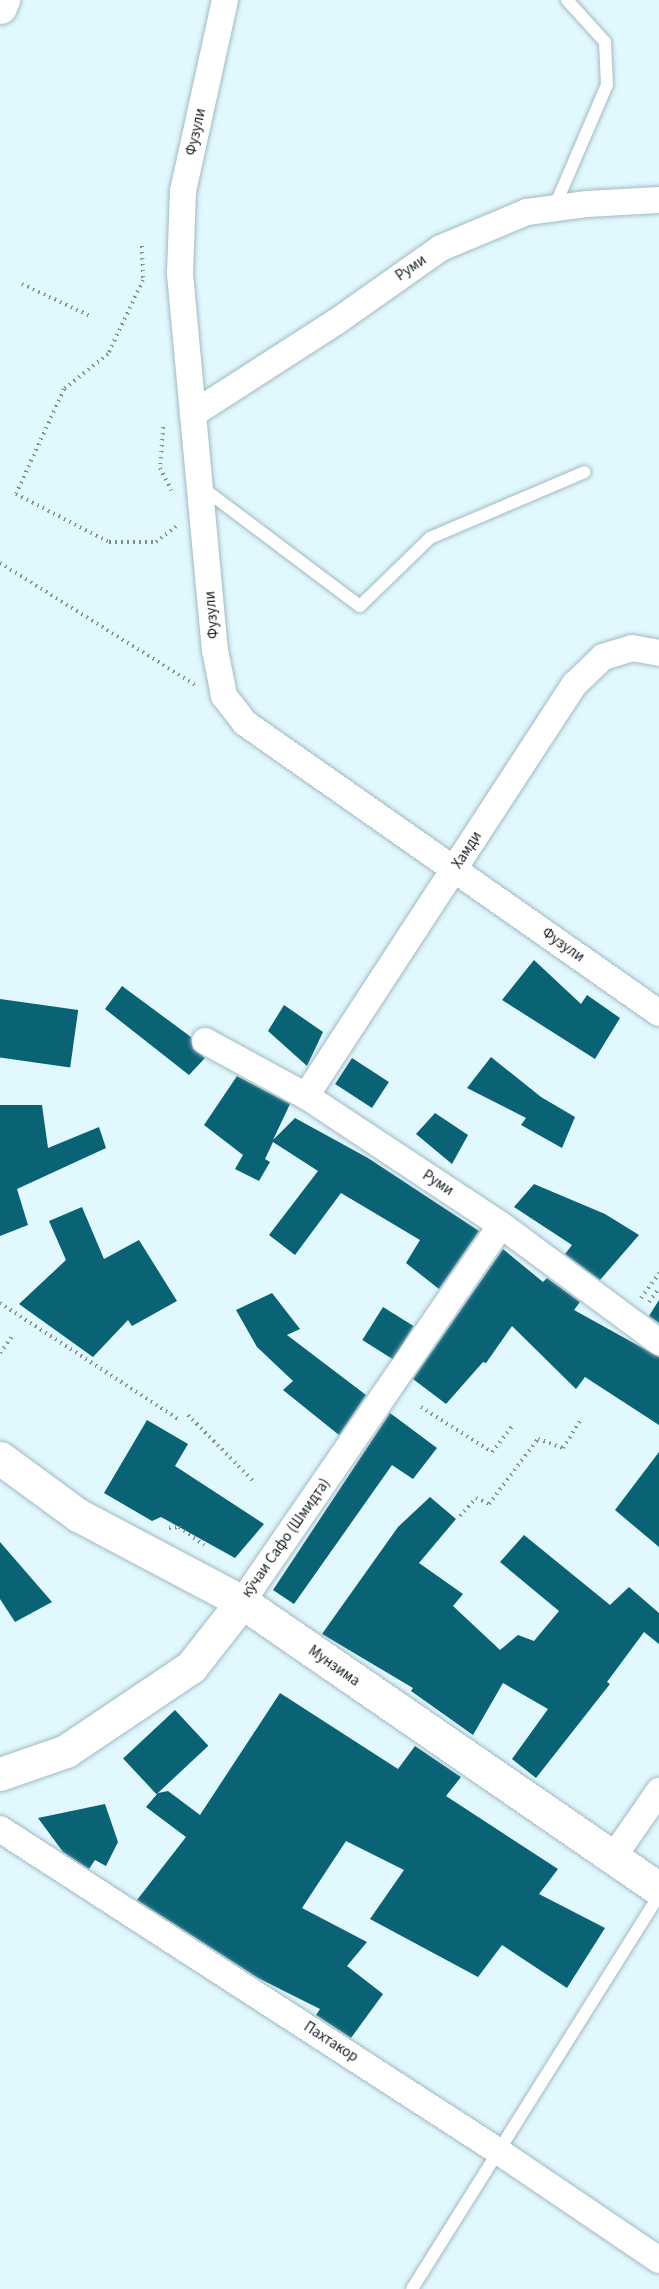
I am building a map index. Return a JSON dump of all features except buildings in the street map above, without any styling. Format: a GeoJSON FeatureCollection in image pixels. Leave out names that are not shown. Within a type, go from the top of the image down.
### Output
{"type":"FeatureCollection","features":[{"type":"Feature","properties":{"kind":"street"},"geometry":{"type":"LineString","coordinates":[[0,7],[3,0]]}},
{"type":"Feature","properties":{"kind":"street","name":"Фузули"},"geometry":{"type":"LineString","coordinates":[[225,0],[183,190],[180,274],[215,650],[224,696],[245,723],[659,1013]]}},
{"type":"Feature","properties":{"kind":"street","name":"Руми"},"geometry":{"type":"LineString","coordinates":[[193,414],[336,322],[441,248],[527,212],[659,200]]}},
{"type":"Feature","properties":{"kind":"street","name":"Хамди"},"geometry":{"type":"LineString","coordinates":[[306,1096],[576,684],[603,657],[632,648],[659,653]]}},
{"type":"Feature","properties":{"kind":"street","name":"Руми"},"geometry":{"type":"LineString","coordinates":[[205,1041],[306,1096],[501,1225],[659,1342]]}},
{"type":"Feature","properties":{"kind":"street","name":"кӯчаи Сафо (Шмидта)"},"geometry":{"type":"LineString","coordinates":[[0,1774],[66,1751],[191,1667],[242,1602],[501,1225]]}},
{"type":"Feature","properties":{"kind":"street","name":"Мунзима"},"geometry":{"type":"LineString","coordinates":[[0,1458],[78,1515],[242,1602],[612,1859],[659,1889]]}},
{"type":"Feature","properties":{"kind":"street"},"geometry":{"type":"LineString","coordinates":[[612,1859],[659,1791]]}},
{"type":"Feature","properties":{"kind":"street","name":"Пахтакор"},"geometry":{"type":"LineString","coordinates":[[0,1828],[501,2153],[659,2260]]}},
{"type":"Feature","properties":{"kind":"lane"},"geometry":{"type":"LineString","coordinates":[[554,208],[607,86],[605,42],[567,0]]}},
{"type":"Feature","properties":{"kind":"lane"},"geometry":{"type":"LineString","coordinates":[[200,485],[360,606],[430,538],[585,472]]}},
{"type":"Feature","properties":{"kind":"lane"},"geometry":{"type":"LineString","coordinates":[[412,2289],[501,2153],[659,1896]]}},
{"type":"Feature","properties":{"kind":"path"},"geometry":{"type":"LineString","coordinates":[[142,246],[143,280],[108,354],[64,389],[16,494],[110,543],[156,542],[186,519]]}},
{"type":"Feature","properties":{"kind":"path"},"geometry":{"type":"LineString","coordinates":[[22,284],[90,316]]}},
{"type":"Feature","properties":{"kind":"path"},"geometry":{"type":"LineString","coordinates":[[163,427],[160,468],[176,498]]}},
{"type":"Feature","properties":{"kind":"path"},"geometry":{"type":"LineString","coordinates":[[0,563],[196,686]]}},
{"type":"Feature","properties":{"kind":"path"},"geometry":{"type":"LineString","coordinates":[[0,1303],[178,1419]]}},
{"type":"Feature","properties":{"kind":"path"},"geometry":{"type":"LineString","coordinates":[[0,1353],[13,1335]]}},
{"type":"Feature","properties":{"kind":"path"},"geometry":{"type":"LineString","coordinates":[[421,1407],[492,1452],[513,1425]]}},
{"type":"Feature","properties":{"kind":"path"},"geometry":{"type":"LineString","coordinates":[[188,1415],[253,1481]]}},
{"type":"Feature","properties":{"kind":"path"},"geometry":{"type":"LineString","coordinates":[[460,1516],[476,1498],[489,1504],[538,1439],[562,1448],[582,1417]]}}]}
